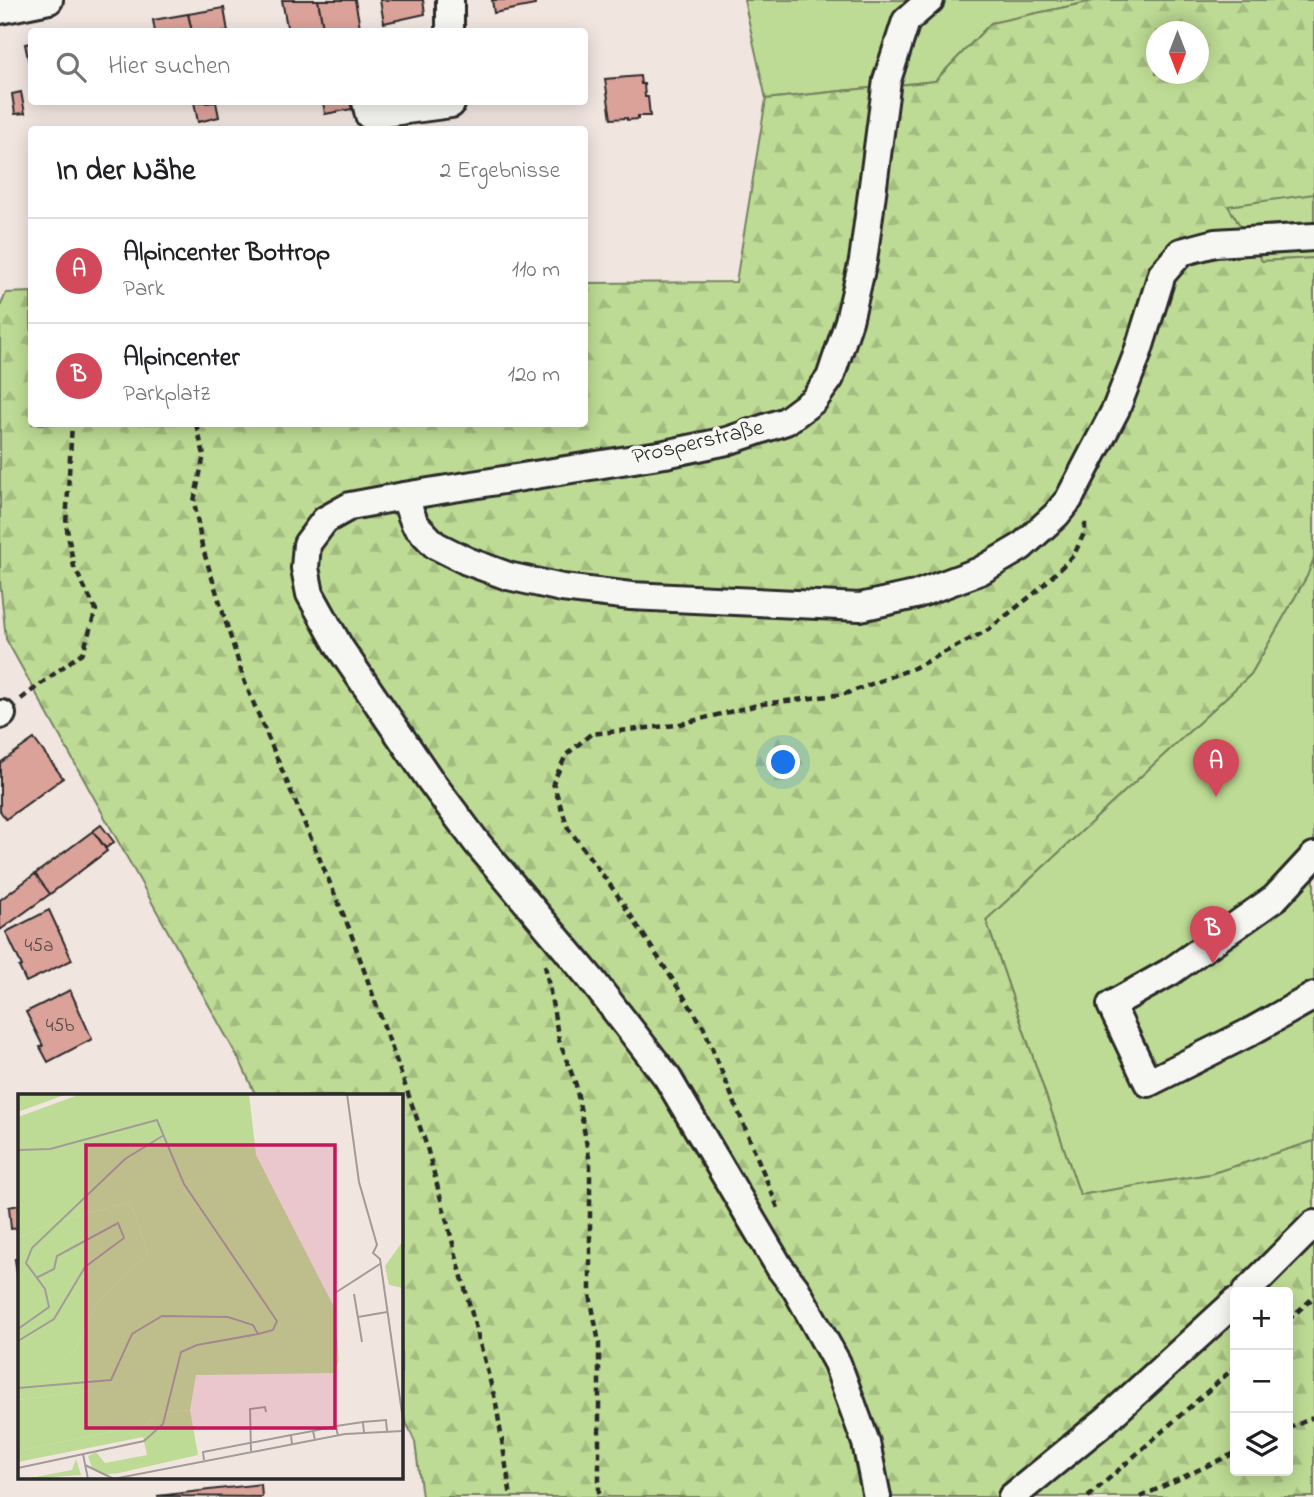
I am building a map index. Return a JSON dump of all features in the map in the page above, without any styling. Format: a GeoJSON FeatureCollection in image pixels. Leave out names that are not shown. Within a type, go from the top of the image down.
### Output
{"type":"FeatureCollection","features":[{"type":"Feature","properties":{"kind":"street"},"geometry":{"type":"LineString","coordinates":[[0,10],[49,0]]}},
{"type":"Feature","properties":{"kind":"street"},"geometry":{"type":"LineString","coordinates":[[450,0],[450,28]]}},
{"type":"Feature","properties":{"kind":"street","name":"Prosperstraße"},"geometry":{"type":"LineString","coordinates":[[877,1497],[866,1443],[837,1363],[796,1289],[780,1268],[667,1077],[430,780],[340,648],[310,594],[305,568],[307,544],[325,520],[350,506],[665,454],[727,441],[786,421],[814,400],[830,378],[849,321],[863,261],[887,80],[905,21],[930,0]]}},
{"type":"Feature","properties":{"kind":"street"},"geometry":{"type":"LineString","coordinates":[[367,105],[369,115],[444,105]]}},
{"type":"Feature","properties":{"kind":"street"},"geometry":{"type":"LineString","coordinates":[[404,496],[415,524],[435,545],[467,561],[508,576],[562,588],[631,596],[860,607],[915,595],[980,571],[1021,547],[1056,515],[1069,499],[1116,409],[1137,355],[1162,274],[1181,252],[1215,243],[1314,237]]}},
{"type":"Feature","properties":{"kind":"street"},"geometry":{"type":"LineString","coordinates":[[1314,856],[1275,898],[1170,972],[1111,1005],[1148,1083],[1314,996]]}},
{"type":"Feature","properties":{"kind":"street"},"geometry":{"type":"LineString","coordinates":[[1251,1287],[1314,1224]]}},
{"type":"Feature","properties":{"kind":"street"},"geometry":{"type":"LineString","coordinates":[[1012,1497],[1106,1420],[1230,1307]]}},
{"type":"Feature","properties":{"kind":"path"},"geometry":{"type":"LineString","coordinates":[[1,715],[83,652],[96,610],[74,567],[66,524],[72,427]]}},
{"type":"Feature","properties":{"kind":"path"},"geometry":{"type":"LineString","coordinates":[[197,427],[204,455],[194,500],[202,546],[245,683],[349,928],[426,1144],[496,1403],[511,1497]]}},
{"type":"Feature","properties":{"kind":"path"},"geometry":{"type":"LineString","coordinates":[[779,1211],[703,1026],[615,893],[568,828],[553,783],[566,755],[591,734],[676,725],[762,704],[845,694],[914,668],[988,630],[1036,592],[1074,555],[1085,531],[1085,518],[1069,499]]}},
{"type":"Feature","properties":{"kind":"path"},"geometry":{"type":"LineString","coordinates":[[535,914],[559,1040],[576,1085],[590,1163],[590,1295],[598,1343],[600,1497]]}},
{"type":"Feature","properties":{"kind":"path"},"geometry":{"type":"LineString","coordinates":[[1293,1316],[1314,1297]]}},
{"type":"Feature","properties":{"kind":"path"},"geometry":{"type":"LineString","coordinates":[[1088,1497],[1230,1371]]}},
{"type":"Feature","properties":{"kind":"path"},"geometry":{"type":"LineString","coordinates":[[1293,1427],[1314,1417]]}},
{"type":"Feature","properties":{"kind":"path"},"geometry":{"type":"LineString","coordinates":[[1140,1497],[1230,1455]]}},
{"type":"Feature","properties":{"kind":"green space"},"geometry":{"type":"Polygon","coordinates":[[[744,0],[1098,0],[991,23],[935,81],[766,99],[744,0]]]}},
{"type":"Feature","properties":{"kind":"green space"},"geometry":{"type":"Polygon","coordinates":[[[1098,0],[1314,0],[1314,194],[1228,206],[1262,261],[1314,258],[1314,558],[1307,576],[1251,674],[986,920],[1080,1195],[1210,1174],[1314,1141],[1314,1497],[422,1497],[415,1442],[402,1413],[402,1094],[255,1094],[242,1065],[6,639],[0,581],[0,307],[6,293],[28,292],[28,427],[588,427],[588,283],[736,282],[766,99],[935,81],[991,23],[1098,0]]]}},
{"type":"Feature","properties":{"kind":"green space"},"geometry":{"type":"Polygon","coordinates":[[[1314,194],[1314,258],[1262,261],[1227,205],[1314,194]]]}},
{"type":"Feature","properties":{"kind":"green space"},"geometry":{"type":"Polygon","coordinates":[[[1314,558],[1314,1141],[1210,1174],[1080,1195],[986,920],[1251,674],[1307,576],[1314,558]]]}},
{"type":"Feature","properties":{"kind":"building"},"geometry":{"type":"Polygon","coordinates":[[[282,0],[318,0],[323,28],[287,28],[282,0]]]}},
{"type":"Feature","properties":{"kind":"building"},"geometry":{"type":"Polygon","coordinates":[[[318,0],[355,0],[360,27],[323,28],[318,0]]]}},
{"type":"Feature","properties":{"kind":"building"},"geometry":{"type":"Polygon","coordinates":[[[380,0],[423,0],[425,14],[384,23],[380,0]]]}},
{"type":"Feature","properties":{"kind":"building"},"geometry":{"type":"Polygon","coordinates":[[[492,0],[534,0],[535,5],[494,13],[492,0]]]}},
{"type":"Feature","properties":{"kind":"building"},"geometry":{"type":"Polygon","coordinates":[[[224,8],[227,28],[191,28],[188,14],[224,8]]]}},
{"type":"Feature","properties":{"kind":"building"},"geometry":{"type":"Polygon","coordinates":[[[188,14],[191,28],[154,28],[153,20],[188,14]]]}},
{"type":"Feature","properties":{"kind":"building"},"geometry":{"type":"Polygon","coordinates":[[[640,76],[645,97],[648,97],[650,116],[627,120],[611,119],[605,79],[640,76]]]}},
{"type":"Feature","properties":{"kind":"building"},"geometry":{"type":"Polygon","coordinates":[[[21,92],[25,113],[15,114],[12,94],[21,92]]]}},
{"type":"Feature","properties":{"kind":"building"},"geometry":{"type":"Polygon","coordinates":[[[195,105],[217,105],[219,117],[198,122],[195,105]]]}},
{"type":"Feature","properties":{"kind":"building"},"geometry":{"type":"Polygon","coordinates":[[[324,105],[351,105],[352,109],[325,114],[324,105]]]}},
{"type":"Feature","properties":{"kind":"building"},"geometry":{"type":"Polygon","coordinates":[[[34,739],[63,778],[6,819],[0,811],[0,763],[34,739]]]}},
{"type":"Feature","properties":{"kind":"building"},"geometry":{"type":"Polygon","coordinates":[[[101,825],[114,842],[106,848],[93,831],[101,825]]]}},
{"type":"Feature","properties":{"kind":"building"},"geometry":{"type":"Polygon","coordinates":[[[93,831],[107,851],[50,894],[35,874],[93,831]]]}},
{"type":"Feature","properties":{"kind":"building"},"geometry":{"type":"Polygon","coordinates":[[[35,874],[50,894],[0,930],[0,900],[35,874]]]}},
{"type":"Feature","properties":{"kind":"building"},"geometry":{"type":"Polygon","coordinates":[[[49,910],[72,960],[26,982],[19,967],[22,966],[6,932],[49,910]]]}},
{"type":"Feature","properties":{"kind":"building"},"geometry":{"type":"Polygon","coordinates":[[[70,990],[92,1039],[48,1062],[26,1012],[70,990]]]}},
{"type":"Feature","properties":{"kind":"building"},"geometry":{"type":"Polygon","coordinates":[[[18,1205],[18,1228],[11,1229],[9,1207],[18,1205]]]}},
{"type":"Feature","properties":{"kind":"building"},"geometry":{"type":"Polygon","coordinates":[[[15,1259],[18,1259],[18,1281],[15,1259]]]}},
{"type":"Feature","properties":{"kind":"building"},"geometry":{"type":"Polygon","coordinates":[[[261,1484],[262,1497],[157,1496],[261,1484]]]}},
{"type":"Feature","properties":{"kind":"place","name":"Alpincenter Bottrop"},"geometry":{"type":"Point","coordinates":[1216,797]}},
{"type":"Feature","properties":{"kind":"place","name":"Alpincenter"},"geometry":{"type":"Point","coordinates":[1213,964]}}]}
